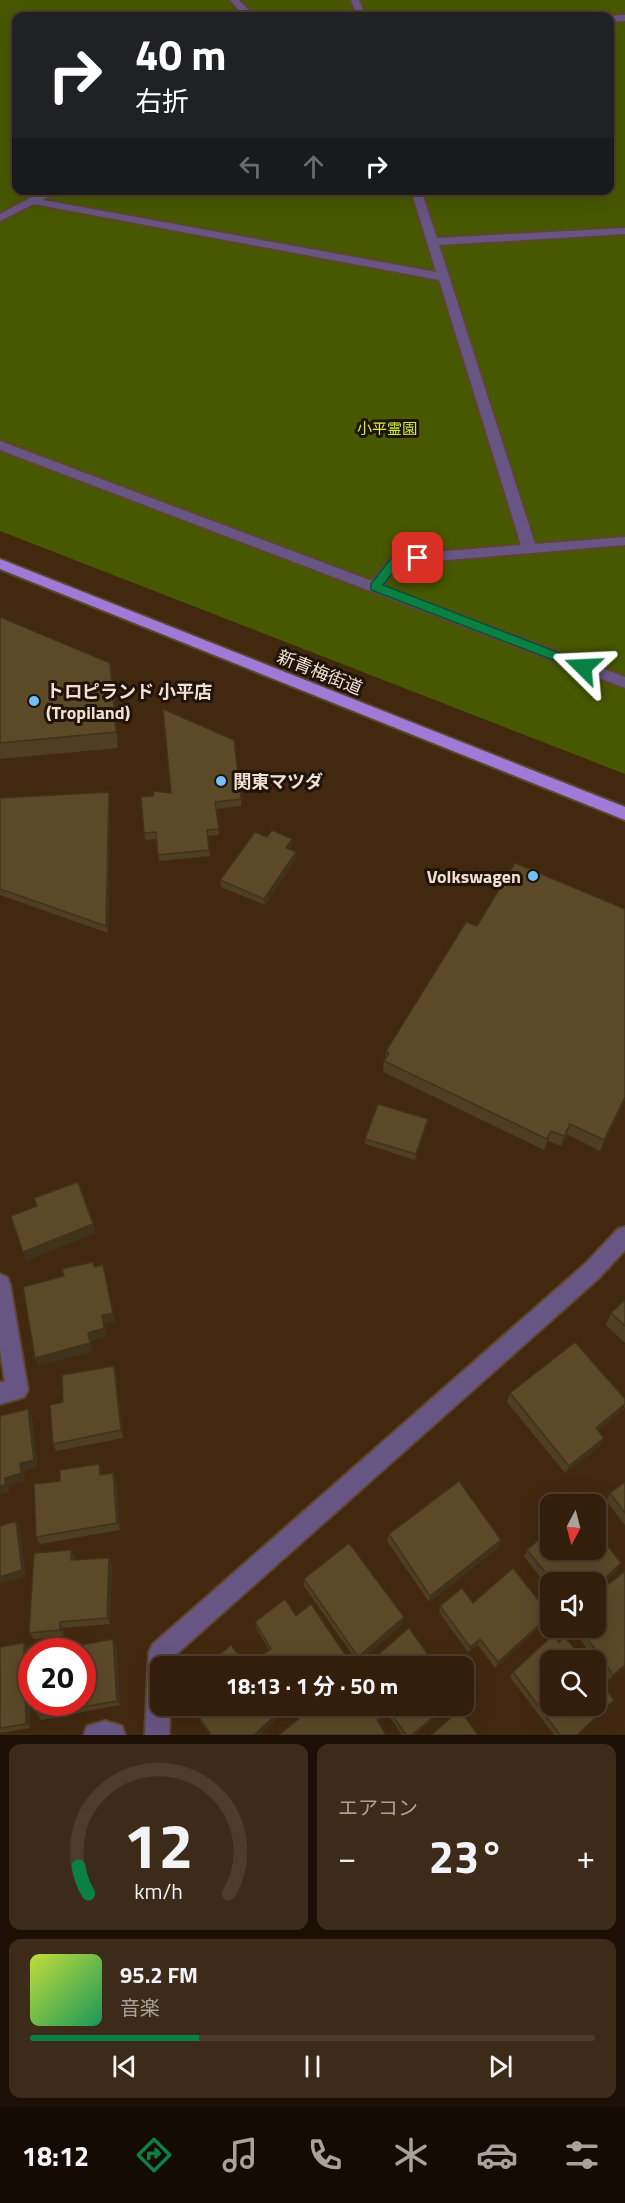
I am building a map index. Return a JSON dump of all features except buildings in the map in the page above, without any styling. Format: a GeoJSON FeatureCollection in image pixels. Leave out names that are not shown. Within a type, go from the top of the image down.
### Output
{"type":"FeatureCollection","features":[{"type":"Feature","properties":{"kind":"main road","name":"新青梅街道"},"geometry":{"type":"LineString","coordinates":[[0,564],[625,814]]}},
{"type":"Feature","properties":{"kind":"street"},"geometry":{"type":"LineString","coordinates":[[234,0],[245,12]]}},
{"type":"Feature","properties":{"kind":"street"},"geometry":{"type":"LineString","coordinates":[[0,218],[44,195]]}},
{"type":"Feature","properties":{"kind":"street"},"geometry":{"type":"LineString","coordinates":[[418,195],[529,548]]}},
{"type":"Feature","properties":{"kind":"street"},"geometry":{"type":"LineString","coordinates":[[33,201],[443,277]]}},
{"type":"Feature","properties":{"kind":"street"},"geometry":{"type":"LineString","coordinates":[[432,242],[625,231]]}},
{"type":"Feature","properties":{"kind":"street"},"geometry":{"type":"LineString","coordinates":[[0,445],[625,683]]}},
{"type":"Feature","properties":{"kind":"street"},"geometry":{"type":"LineString","coordinates":[[375,587],[396,560],[625,541]]}},
{"type":"Feature","properties":{"kind":"street"},"geometry":{"type":"LineString","coordinates":[[161,1656],[161,1652],[592,1271],[625,1236]]}},
{"type":"Feature","properties":{"kind":"street"},"geometry":{"type":"LineString","coordinates":[[0,1284],[17,1390],[0,1393]]}},
{"type":"Feature","properties":{"kind":"street"},"geometry":{"type":"LineString","coordinates":[[157,1735],[158,1716]]}},
{"type":"Feature","properties":{"kind":"street"},"geometry":{"type":"LineString","coordinates":[[96,1735],[105,1733],[113,1735]]}},
{"type":"Feature","properties":{"kind":"green space","name":"小平霊園"},"geometry":{"type":"Polygon","coordinates":[[[0,0],[625,0],[625,774],[0,531],[0,0]]]}},
{"type":"Feature","properties":{"kind":"place","name":"トロピランド 小平店 (Tropiland)"},"geometry":{"type":"Point","coordinates":[34,701]}},
{"type":"Feature","properties":{"kind":"place","name":"関東マツダ"},"geometry":{"type":"Point","coordinates":[221,781]}},
{"type":"Feature","properties":{"kind":"place","name":"Volkswagen"},"geometry":{"type":"Point","coordinates":[533,876]}},
{"type":"Feature","properties":{"kind":"route"},"geometry":{"type":"LineString","coordinates":[[418,558],[396,560],[375,587],[583,667]]}}]}
